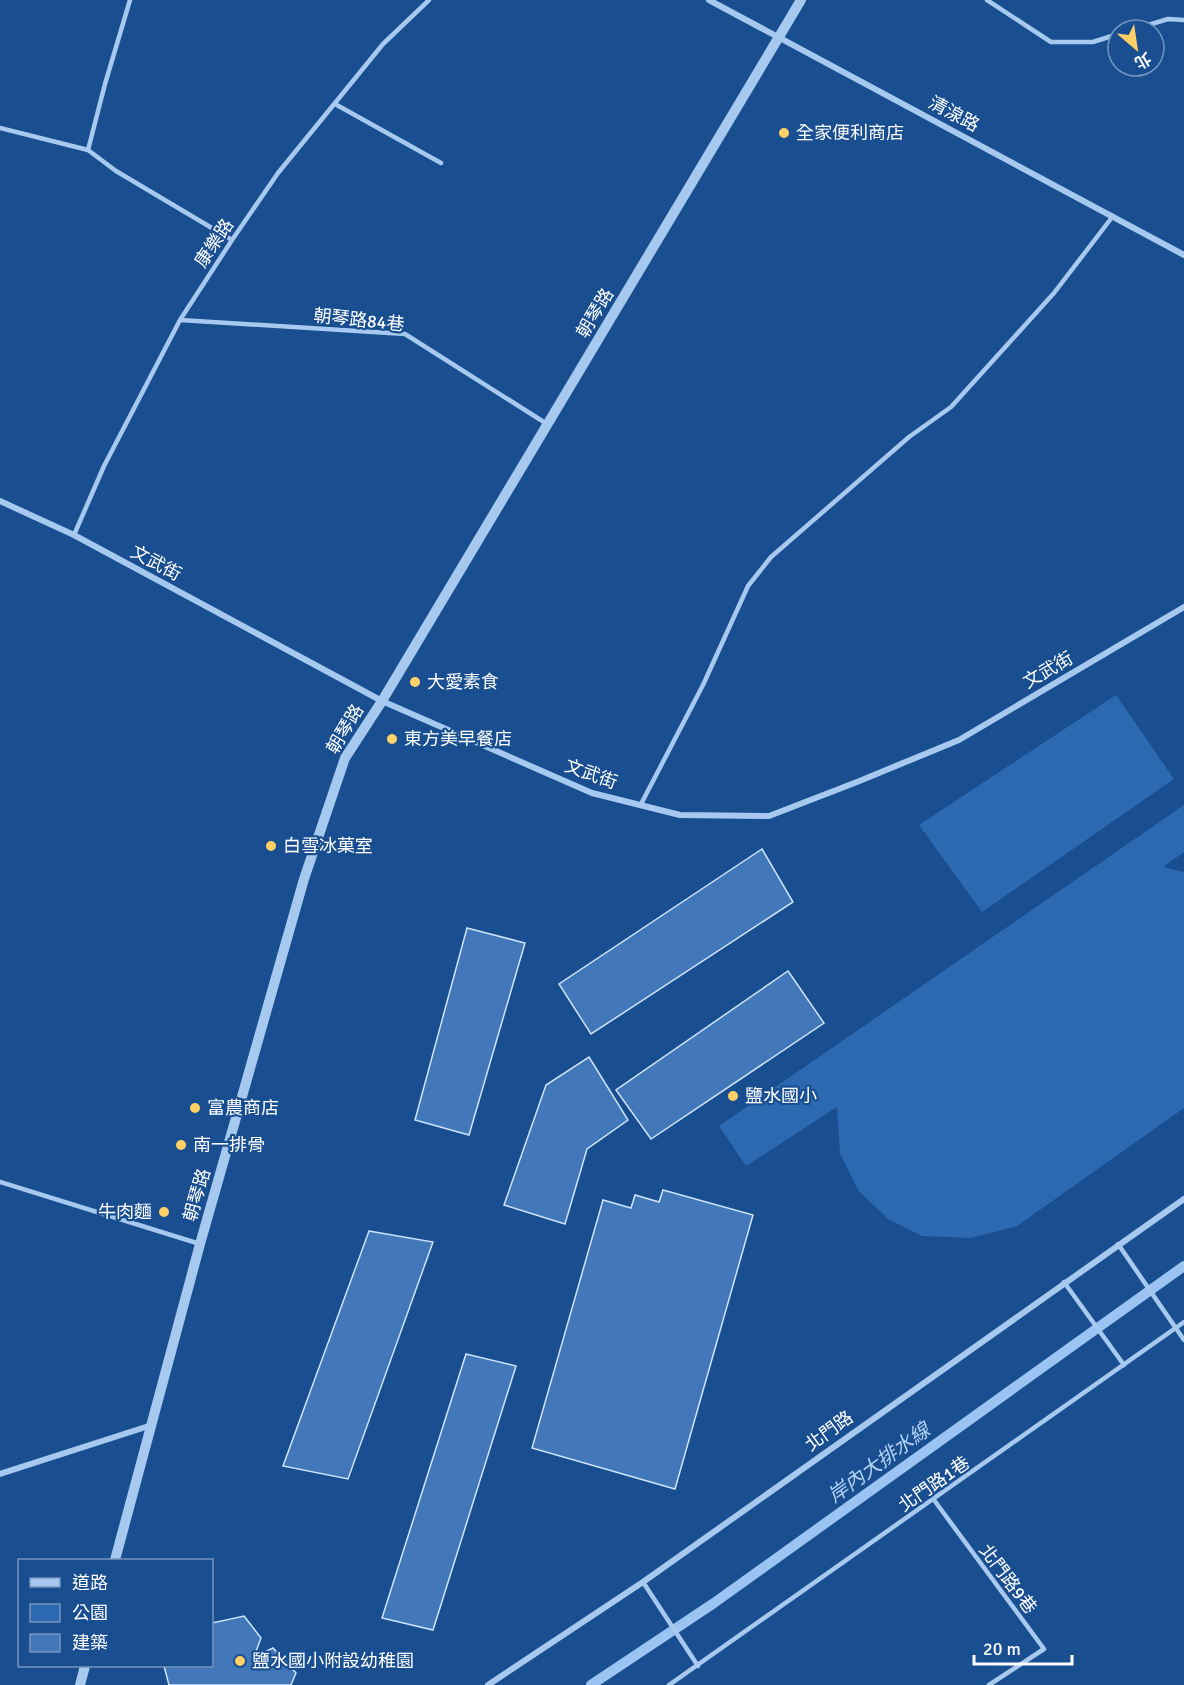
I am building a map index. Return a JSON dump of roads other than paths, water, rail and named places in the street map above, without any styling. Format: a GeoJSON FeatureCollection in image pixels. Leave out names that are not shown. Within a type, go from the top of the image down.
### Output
{"type":"FeatureCollection","features":[{"type":"Feature","properties":{"kind":"street","name":"清湶路"},"geometry":{"type":"LineString","coordinates":[[709,0],[1184,255]]}},
{"type":"Feature","properties":{"kind":"street","name":"朝琴路"},"geometry":{"type":"LineString","coordinates":[[114,1559],[153,1425],[200,1244],[304,879],[345,758],[382,701],[801,0]]}},
{"type":"Feature","properties":{"kind":"street","name":"文武街"},"geometry":{"type":"LineString","coordinates":[[0,501],[74,536],[382,701],[592,793],[680,815],[768,816],[959,740],[1184,607]]}},
{"type":"Feature","properties":{"kind":"street","name":"北門路"},"geometry":{"type":"LineString","coordinates":[[488,1685],[643,1582],[1184,1199]]}},
{"type":"Feature","properties":{"kind":"street"},"geometry":{"type":"LineString","coordinates":[[0,1474],[153,1425]]}},
{"type":"Feature","properties":{"kind":"street"},"geometry":{"type":"LineString","coordinates":[[80,1685],[84,1667]]}},
{"type":"Feature","properties":{"kind":"lane"},"geometry":{"type":"LineString","coordinates":[[88,150],[130,0]]}},
{"type":"Feature","properties":{"kind":"lane","name":"康樂路"},"geometry":{"type":"LineString","coordinates":[[74,536],[104,466],[180,320],[231,240],[278,173],[383,44],[429,0]]}},
{"type":"Feature","properties":{"kind":"lane"},"geometry":{"type":"LineString","coordinates":[[987,0],[1051,42],[1093,42],[1106,38]]}},
{"type":"Feature","properties":{"kind":"lane"},"geometry":{"type":"LineString","coordinates":[[1166,20],[1184,20]]}},
{"type":"Feature","properties":{"kind":"lane"},"geometry":{"type":"LineString","coordinates":[[335,104],[441,163]]}},
{"type":"Feature","properties":{"kind":"lane"},"geometry":{"type":"LineString","coordinates":[[0,128],[88,150],[116,171],[231,240]]}},
{"type":"Feature","properties":{"kind":"lane"},"geometry":{"type":"LineString","coordinates":[[640,806],[703,685],[748,586],[771,557],[909,437],[951,407],[1054,293],[1113,216]]}},
{"type":"Feature","properties":{"kind":"lane","name":"朝琴路84巷"},"geometry":{"type":"LineString","coordinates":[[180,320],[405,334],[548,424]]}},
{"type":"Feature","properties":{"kind":"lane"},"geometry":{"type":"LineString","coordinates":[[0,1182],[200,1244]]}},
{"type":"Feature","properties":{"kind":"lane"},"geometry":{"type":"LineString","coordinates":[[1118,1244],[1184,1340]]}},
{"type":"Feature","properties":{"kind":"lane"},"geometry":{"type":"LineString","coordinates":[[1064,1282],[1124,1365]]}},
{"type":"Feature","properties":{"kind":"lane","name":"北門路1巷"},"geometry":{"type":"LineString","coordinates":[[669,1685],[1184,1322]]}},
{"type":"Feature","properties":{"kind":"lane","name":"北門路9巷"},"geometry":{"type":"LineString","coordinates":[[933,1500],[1044,1649],[989,1685]]}},
{"type":"Feature","properties":{"kind":"lane"},"geometry":{"type":"LineString","coordinates":[[643,1582],[698,1666]]}},
{"type":"Feature","properties":{"kind":"waterway","name":"岸內大排水線"},"geometry":{"type":"LineString","coordinates":[[591,1685],[714,1603],[1184,1266]]}},
{"type":"Feature","properties":{"kind":"place","name":"全家便利商店"},"geometry":{"type":"Point","coordinates":[784,133]}},
{"type":"Feature","properties":{"kind":"place","name":"大愛素食"},"geometry":{"type":"Point","coordinates":[415,682]}},
{"type":"Feature","properties":{"kind":"place","name":"東方美早餐店"},"geometry":{"type":"Point","coordinates":[392,739]}},
{"type":"Feature","properties":{"kind":"place","name":"白雪冰菓室"},"geometry":{"type":"Point","coordinates":[271,846]}},
{"type":"Feature","properties":{"kind":"place","name":"鹽水國小"},"geometry":{"type":"Point","coordinates":[733,1096]}},
{"type":"Feature","properties":{"kind":"place","name":"富農商店"},"geometry":{"type":"Point","coordinates":[195,1108]}},
{"type":"Feature","properties":{"kind":"place","name":"南一排骨"},"geometry":{"type":"Point","coordinates":[181,1145]}},
{"type":"Feature","properties":{"kind":"place","name":"牛肉麵"},"geometry":{"type":"Point","coordinates":[164,1212]}},
{"type":"Feature","properties":{"kind":"place","name":"鹽水國小附設幼稚園"},"geometry":{"type":"Point","coordinates":[240,1661]}}]}
